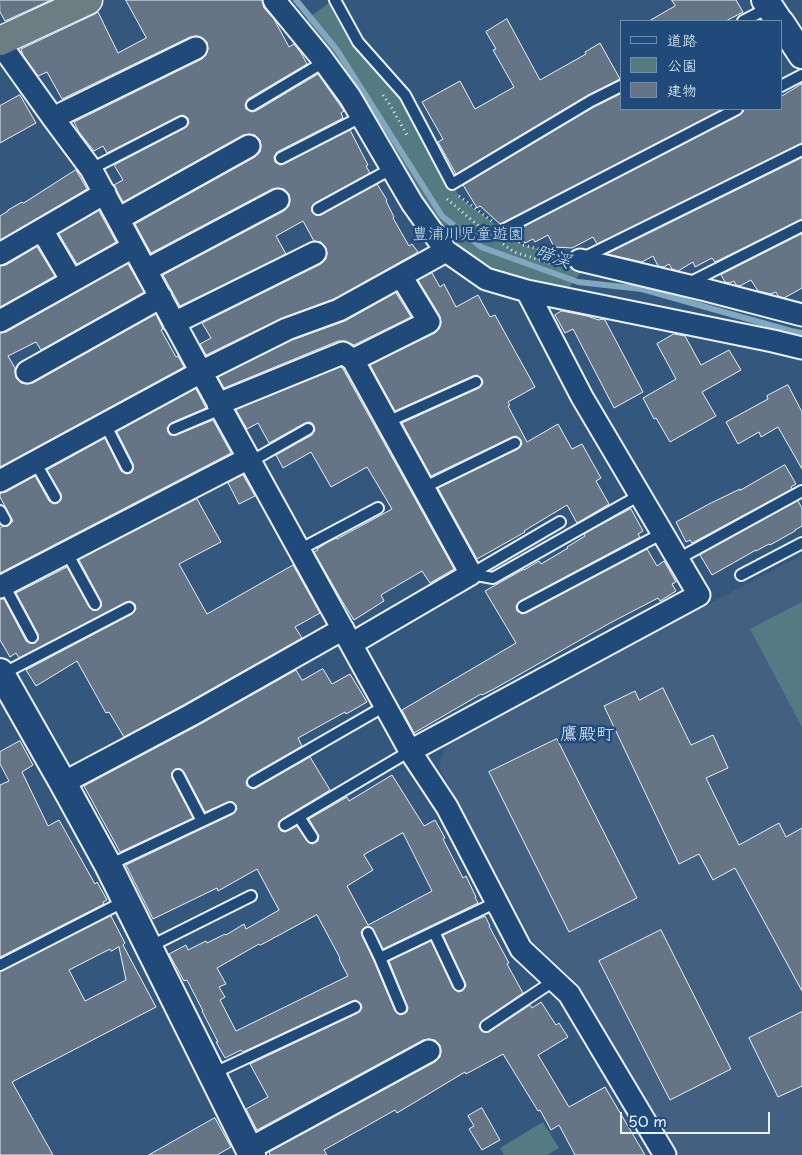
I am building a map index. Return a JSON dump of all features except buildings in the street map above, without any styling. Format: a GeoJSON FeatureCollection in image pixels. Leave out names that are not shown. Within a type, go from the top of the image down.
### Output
{"type":"FeatureCollection","features":[{"type":"Feature","properties":{"kind":"highway"},"geometry":{"type":"LineString","coordinates":[[0,40],[88,0]]}},
{"type":"Feature","properties":{"kind":"street"},"geometry":{"type":"LineString","coordinates":[[274,0],[350,97],[412,203],[446,250],[486,279],[527,291],[802,348]]}},
{"type":"Feature","properties":{"kind":"street"},"geometry":{"type":"LineString","coordinates":[[782,26],[802,58]]}},
{"type":"Feature","properties":{"kind":"street"},"geometry":{"type":"LineString","coordinates":[[0,40],[6,52],[91,169],[410,751],[447,807],[522,949],[569,994],[665,1155]]}},
{"type":"Feature","properties":{"kind":"street"},"geometry":{"type":"LineString","coordinates":[[53,118],[196,48]]}},
{"type":"Feature","properties":{"kind":"street"},"geometry":{"type":"LineString","coordinates":[[118,219],[249,146]]}},
{"type":"Feature","properties":{"kind":"street"},"geometry":{"type":"LineString","coordinates":[[0,254],[105,194]]}},
{"type":"Feature","properties":{"kind":"street"},"geometry":{"type":"LineString","coordinates":[[146,270],[278,200]]}},
{"type":"Feature","properties":{"kind":"street"},"geometry":{"type":"LineString","coordinates":[[42,230],[72,281]]}},
{"type":"Feature","properties":{"kind":"street"},"geometry":{"type":"LineString","coordinates":[[0,321],[134,247]]}},
{"type":"Feature","properties":{"kind":"street"},"geometry":{"type":"LineString","coordinates":[[0,481],[201,372],[287,329],[340,310],[446,250]]}},
{"type":"Feature","properties":{"kind":"street"},"geometry":{"type":"LineString","coordinates":[[174,323],[315,253]]}},
{"type":"Feature","properties":{"kind":"street"},"geometry":{"type":"LineString","coordinates":[[580,260],[796,309]]}},
{"type":"Feature","properties":{"kind":"street"},"geometry":{"type":"LineString","coordinates":[[353,360],[429,322],[401,276]]}},
{"type":"Feature","properties":{"kind":"street"},"geometry":{"type":"LineString","coordinates":[[410,751],[699,595],[582,396],[527,291]]}},
{"type":"Feature","properties":{"kind":"street"},"geometry":{"type":"LineString","coordinates":[[27,372],[161,298]]}},
{"type":"Feature","properties":{"kind":"street"},"geometry":{"type":"LineString","coordinates":[[63,783],[191,715],[471,574],[353,360],[343,353],[220,406]]}},
{"type":"Feature","properties":{"kind":"street"},"geometry":{"type":"LineString","coordinates":[[2,586],[250,460]]}},
{"type":"Feature","properties":{"kind":"street"},"geometry":{"type":"LineString","coordinates":[[1,674],[108,865],[251,1152],[429,1051]]}},
{"type":"Feature","properties":{"kind":"lane"},"geometry":{"type":"LineString","coordinates":[[335,0],[358,42],[405,96],[452,184],[591,101],[620,86]]}},
{"type":"Feature","properties":{"kind":"lane"},"geometry":{"type":"LineString","coordinates":[[747,20],[774,13]]}},
{"type":"Feature","properties":{"kind":"lane"},"geometry":{"type":"LineString","coordinates":[[782,85],[802,58]]}},
{"type":"Feature","properties":{"kind":"lane"},"geometry":{"type":"LineString","coordinates":[[252,105],[324,62]]}},
{"type":"Feature","properties":{"kind":"lane"},"geometry":{"type":"LineString","coordinates":[[504,230],[735,110]]}},
{"type":"Feature","properties":{"kind":"lane"},"geometry":{"type":"LineString","coordinates":[[281,158],[361,117]]}},
{"type":"Feature","properties":{"kind":"lane"},"geometry":{"type":"LineString","coordinates":[[91,169],[182,122]]}},
{"type":"Feature","properties":{"kind":"lane"},"geometry":{"type":"LineString","coordinates":[[580,260],[802,150]]}},
{"type":"Feature","properties":{"kind":"lane"},"geometry":{"type":"LineString","coordinates":[[318,209],[391,169]]}},
{"type":"Feature","properties":{"kind":"lane"},"geometry":{"type":"LineString","coordinates":[[686,285],[802,226]]}},
{"type":"Feature","properties":{"kind":"lane"},"geometry":{"type":"LineString","coordinates":[[387,422],[476,382]]}},
{"type":"Feature","properties":{"kind":"lane"},"geometry":{"type":"LineString","coordinates":[[174,429],[220,406]]}},
{"type":"Feature","properties":{"kind":"lane"},"geometry":{"type":"LineString","coordinates":[[105,424],[127,467]]}},
{"type":"Feature","properties":{"kind":"lane"},"geometry":{"type":"LineString","coordinates":[[250,460],[308,429]]}},
{"type":"Feature","properties":{"kind":"lane"},"geometry":{"type":"LineString","coordinates":[[423,488],[515,444]]}},
{"type":"Feature","properties":{"kind":"lane"},"geometry":{"type":"LineString","coordinates":[[35,462],[55,497]]}},
{"type":"Feature","properties":{"kind":"lane"},"geometry":{"type":"LineString","coordinates":[[678,559],[802,491]]}},
{"type":"Feature","properties":{"kind":"lane"},"geometry":{"type":"LineString","coordinates":[[471,574],[493,578],[640,495]]}},
{"type":"Feature","properties":{"kind":"lane"},"geometry":{"type":"LineString","coordinates":[[299,550],[378,508]]}},
{"type":"Feature","properties":{"kind":"lane"},"geometry":{"type":"LineString","coordinates":[[471,574],[560,522]]}},
{"type":"Feature","properties":{"kind":"lane"},"geometry":{"type":"LineString","coordinates":[[523,607],[663,533]]}},
{"type":"Feature","properties":{"kind":"lane"},"geometry":{"type":"LineString","coordinates":[[741,575],[802,543]]}},
{"type":"Feature","properties":{"kind":"lane"},"geometry":{"type":"LineString","coordinates":[[67,553],[95,604]]}},
{"type":"Feature","properties":{"kind":"lane"},"geometry":{"type":"LineString","coordinates":[[2,586],[32,637]]}},
{"type":"Feature","properties":{"kind":"lane"},"geometry":{"type":"LineString","coordinates":[[1,674],[129,608]]}},
{"type":"Feature","properties":{"kind":"lane"},"geometry":{"type":"LineString","coordinates":[[253,782],[385,706]]}},
{"type":"Feature","properties":{"kind":"lane"},"geometry":{"type":"LineString","coordinates":[[285,825],[410,751]]}},
{"type":"Feature","properties":{"kind":"lane"},"geometry":{"type":"LineString","coordinates":[[178,775],[202,822]]}},
{"type":"Feature","properties":{"kind":"lane"},"geometry":{"type":"LineString","coordinates":[[108,865],[230,808]]}},
{"type":"Feature","properties":{"kind":"lane"},"geometry":{"type":"LineString","coordinates":[[299,816],[312,837]]}},
{"type":"Feature","properties":{"kind":"lane"},"geometry":{"type":"LineString","coordinates":[[148,948],[252,896]]}},
{"type":"Feature","properties":{"kind":"lane"},"geometry":{"type":"LineString","coordinates":[[0,965],[125,901]]}},
{"type":"Feature","properties":{"kind":"lane"},"geometry":{"type":"LineString","coordinates":[[380,958],[497,902]]}},
{"type":"Feature","properties":{"kind":"lane"},"geometry":{"type":"LineString","coordinates":[[434,932],[459,985]]}},
{"type":"Feature","properties":{"kind":"lane"},"geometry":{"type":"LineString","coordinates":[[368,933],[401,1008]]}},
{"type":"Feature","properties":{"kind":"lane"},"geometry":{"type":"LineString","coordinates":[[486,1026],[555,980]]}},
{"type":"Feature","properties":{"kind":"lane"},"geometry":{"type":"LineString","coordinates":[[212,1074],[355,1007]]}},
{"type":"Feature","properties":{"kind":"path"},"geometry":{"type":"LineString","coordinates":[[379,90],[408,137]]}},
{"type":"Feature","properties":{"kind":"path"},"geometry":{"type":"LineString","coordinates":[[447,198],[491,236]]}},
{"type":"Feature","properties":{"kind":"path"},"geometry":{"type":"LineString","coordinates":[[499,242],[514,252],[567,268],[580,260]]}},
{"type":"Feature","properties":{"kind":"path"},"geometry":{"type":"LineString","coordinates":[[514,252],[523,245]]}},
{"type":"Feature","properties":{"kind":"shaded area"},"geometry":{"type":"Polygon","coordinates":[[[802,555],[802,1155],[678,1155],[571,978],[533,942],[439,767],[446,742],[802,555]]]}},
{"type":"Feature","properties":{"kind":"green space","name":"豊浦川児童遊園"},"geometry":{"type":"Polygon","coordinates":[[[333,0],[356,39],[405,95],[460,198],[523,245],[589,262],[561,298],[527,291],[446,251],[296,27],[333,0]]]}},
{"type":"Feature","properties":{"kind":"green space"},"geometry":{"type":"Polygon","coordinates":[[[802,602],[802,727],[750,629],[802,602]]]}},
{"type":"Feature","properties":{"kind":"green space"},"geometry":{"type":"Polygon","coordinates":[[[543,1122],[559,1148],[547,1155],[504,1155],[500,1148],[543,1122]]]}},
{"type":"Feature","properties":{"kind":"waterway","name":"暗渓"},"geometry":{"type":"LineString","coordinates":[[296,0],[337,50],[442,216],[481,247],[578,282],[642,289],[802,333]]}},
{"type":"Feature","properties":{"kind":"district","name":"鷹殿町"},"geometry":{"type":"Point","coordinates":[587,735]}}]}
